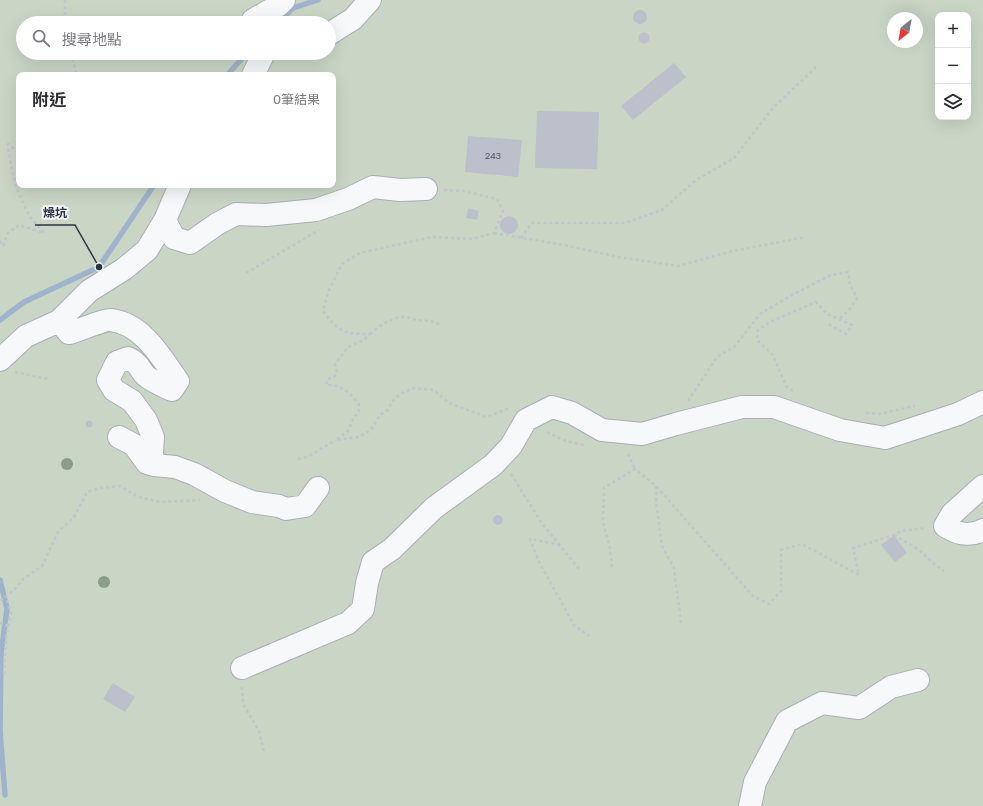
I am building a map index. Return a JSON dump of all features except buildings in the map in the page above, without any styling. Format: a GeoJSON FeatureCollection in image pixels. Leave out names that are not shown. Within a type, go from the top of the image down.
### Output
{"type":"FeatureCollection","features":[{"type":"Feature","properties":{"kind":"street"},"geometry":{"type":"LineString","coordinates":[[255,14],[279,5],[284,0]]}},
{"type":"Feature","properties":{"kind":"street"},"geometry":{"type":"LineString","coordinates":[[336,30],[353,19],[370,0]]}},
{"type":"Feature","properties":{"kind":"street"},"geometry":{"type":"LineString","coordinates":[[254,72],[260,60]]}},
{"type":"Feature","properties":{"kind":"street"},"geometry":{"type":"LineString","coordinates":[[165,220],[174,238],[190,243],[217,224],[236,214],[266,214],[316,210],[348,199],[373,187],[400,190],[426,189]]}},
{"type":"Feature","properties":{"kind":"street"},"geometry":{"type":"LineString","coordinates":[[4,365],[26,336],[59,321],[88,291],[124,269],[147,250],[165,220],[179,188]]}},
{"type":"Feature","properties":{"kind":"street"},"geometry":{"type":"LineString","coordinates":[[59,321],[69,333],[110,319],[142,334],[181,388],[172,390],[158,384],[144,375],[141,367],[128,358],[117,362],[108,380],[114,390],[132,401],[146,420],[154,437],[152,453],[154,464]]}},
{"type":"Feature","properties":{"kind":"street"},"geometry":{"type":"LineString","coordinates":[[242,668],[348,623],[363,609],[367,584],[373,562],[392,550],[434,508],[492,465],[511,446],[526,420],[552,407],[572,413],[602,430],[642,434],[742,407],[774,407],[840,430],[885,438],[958,414],[983,402]]}},
{"type":"Feature","properties":{"kind":"street"},"geometry":{"type":"LineString","coordinates":[[120,437],[134,445],[147,463],[175,467],[194,474],[225,491],[252,502],[279,506],[286,509],[305,506],[318,488]]}},
{"type":"Feature","properties":{"kind":"street"},"geometry":{"type":"LineString","coordinates":[[983,486],[952,514],[945,526],[957,534],[975,534],[983,530]]}},
{"type":"Feature","properties":{"kind":"street"},"geometry":{"type":"LineString","coordinates":[[750,806],[755,782],[787,721],[822,703],[859,708],[892,687],[918,680]]}},
{"type":"Feature","properties":{"kind":"path"},"geometry":{"type":"LineString","coordinates":[[65,0],[65,16]]}},
{"type":"Feature","properties":{"kind":"path"},"geometry":{"type":"LineString","coordinates":[[73,60],[76,72]]}},
{"type":"Feature","properties":{"kind":"path"},"geometry":{"type":"LineString","coordinates":[[521,238],[532,223],[625,223],[662,210],[696,180],[734,158],[773,108],[818,65]]}},
{"type":"Feature","properties":{"kind":"path"},"geometry":{"type":"LineString","coordinates":[[16,151],[8,144],[10,166],[16,185]]}},
{"type":"Feature","properties":{"kind":"path"},"geometry":{"type":"LineString","coordinates":[[0,241],[3,246],[8,233],[19,224],[44,233],[27,212],[17,188]]}},
{"type":"Feature","properties":{"kind":"path"},"geometry":{"type":"LineString","coordinates":[[426,189],[464,191],[497,199],[503,211],[494,233]]}},
{"type":"Feature","properties":{"kind":"path"},"geometry":{"type":"LineString","coordinates":[[246,273],[316,233],[321,228]]}},
{"type":"Feature","properties":{"kind":"path"},"geometry":{"type":"LineString","coordinates":[[370,334],[356,334],[336,329],[323,311],[329,290],[342,264],[360,253],[432,237],[472,239],[494,233],[564,245],[619,257],[678,266],[732,251],[806,237]]}},
{"type":"Feature","properties":{"kind":"path"},"geometry":{"type":"LineString","coordinates":[[676,424],[700,381],[717,357],[734,347],[760,314],[792,295],[831,275],[848,272],[850,285],[856,298],[849,310],[839,319]]}},
{"type":"Feature","properties":{"kind":"path"},"geometry":{"type":"LineString","coordinates":[[796,394],[786,386],[773,355],[758,340],[758,330],[770,322],[816,302],[827,314],[852,325],[846,334],[828,324]]}},
{"type":"Feature","properties":{"kind":"path"},"geometry":{"type":"LineString","coordinates":[[298,459],[307,457],[348,431],[354,417],[359,412],[359,405],[352,395],[335,385],[326,385],[328,379],[334,377],[337,372],[335,364],[348,347],[364,340],[376,328],[395,318],[405,317],[423,320],[431,319],[440,325]]}},
{"type":"Feature","properties":{"kind":"path"},"geometry":{"type":"LineString","coordinates":[[4,365],[48,379]]}},
{"type":"Feature","properties":{"kind":"path"},"geometry":{"type":"LineString","coordinates":[[336,440],[359,437],[371,430],[380,415],[388,410],[392,402],[400,394],[414,388],[434,390],[449,403],[486,417],[510,408],[526,420]]}},
{"type":"Feature","properties":{"kind":"path"},"geometry":{"type":"LineString","coordinates":[[860,412],[879,414],[893,412],[907,406],[920,405]]}},
{"type":"Feature","properties":{"kind":"path"},"geometry":{"type":"LineString","coordinates":[[500,457],[541,522],[579,569]]}},
{"type":"Feature","properties":{"kind":"path"},"geometry":{"type":"LineString","coordinates":[[612,567],[610,549],[603,522],[604,488],[635,469],[656,486],[753,596],[768,604],[781,591],[781,550],[802,544],[859,575],[853,548],[894,535],[901,531],[945,526]]}},
{"type":"Feature","properties":{"kind":"path"},"geometry":{"type":"LineString","coordinates":[[1,600],[22,580],[42,566],[58,532],[74,517],[87,492],[100,488],[120,486],[138,497],[161,502],[183,502],[204,499]]}},
{"type":"Feature","properties":{"kind":"path"},"geometry":{"type":"LineString","coordinates":[[656,486],[656,502],[662,546],[674,568],[681,623]]}},
{"type":"Feature","properties":{"kind":"path"},"geometry":{"type":"LineString","coordinates":[[894,535],[919,550],[944,571]]}},
{"type":"Feature","properties":{"kind":"path"},"geometry":{"type":"LineString","coordinates":[[560,545],[530,539],[539,562],[574,625],[589,636]]}},
{"type":"Feature","properties":{"kind":"path"},"geometry":{"type":"LineString","coordinates":[[4,674],[8,625],[11,613],[6,596]]}},
{"type":"Feature","properties":{"kind":"path"},"geometry":{"type":"LineString","coordinates":[[0,623],[8,625]]}},
{"type":"Feature","properties":{"kind":"path"},"geometry":{"type":"LineString","coordinates":[[242,668],[243,704],[259,731],[264,752]]}},
{"type":"Feature","properties":{"kind":"green space"},"geometry":{"type":"Polygon","coordinates":[[[0,0],[983,0],[983,806],[0,806],[0,0]]]}},
{"type":"Feature","properties":{"kind":"waterway"},"geometry":{"type":"LineString","coordinates":[[284,16],[293,8],[318,0]]}},
{"type":"Feature","properties":{"kind":"waterway"},"geometry":{"type":"LineString","coordinates":[[230,72],[241,60]]}},
{"type":"Feature","properties":{"kind":"waterway"},"geometry":{"type":"LineString","coordinates":[[0,320],[24,302],[99,267],[152,188]]}},
{"type":"Feature","properties":{"kind":"waterway"},"geometry":{"type":"LineString","coordinates":[[0,580],[7,609],[1,654],[0,731],[5,795]]}},
{"type":"Feature","properties":{"kind":"place","name":"燥坑"},"geometry":{"type":"Point","coordinates":[99,267]}}]}
